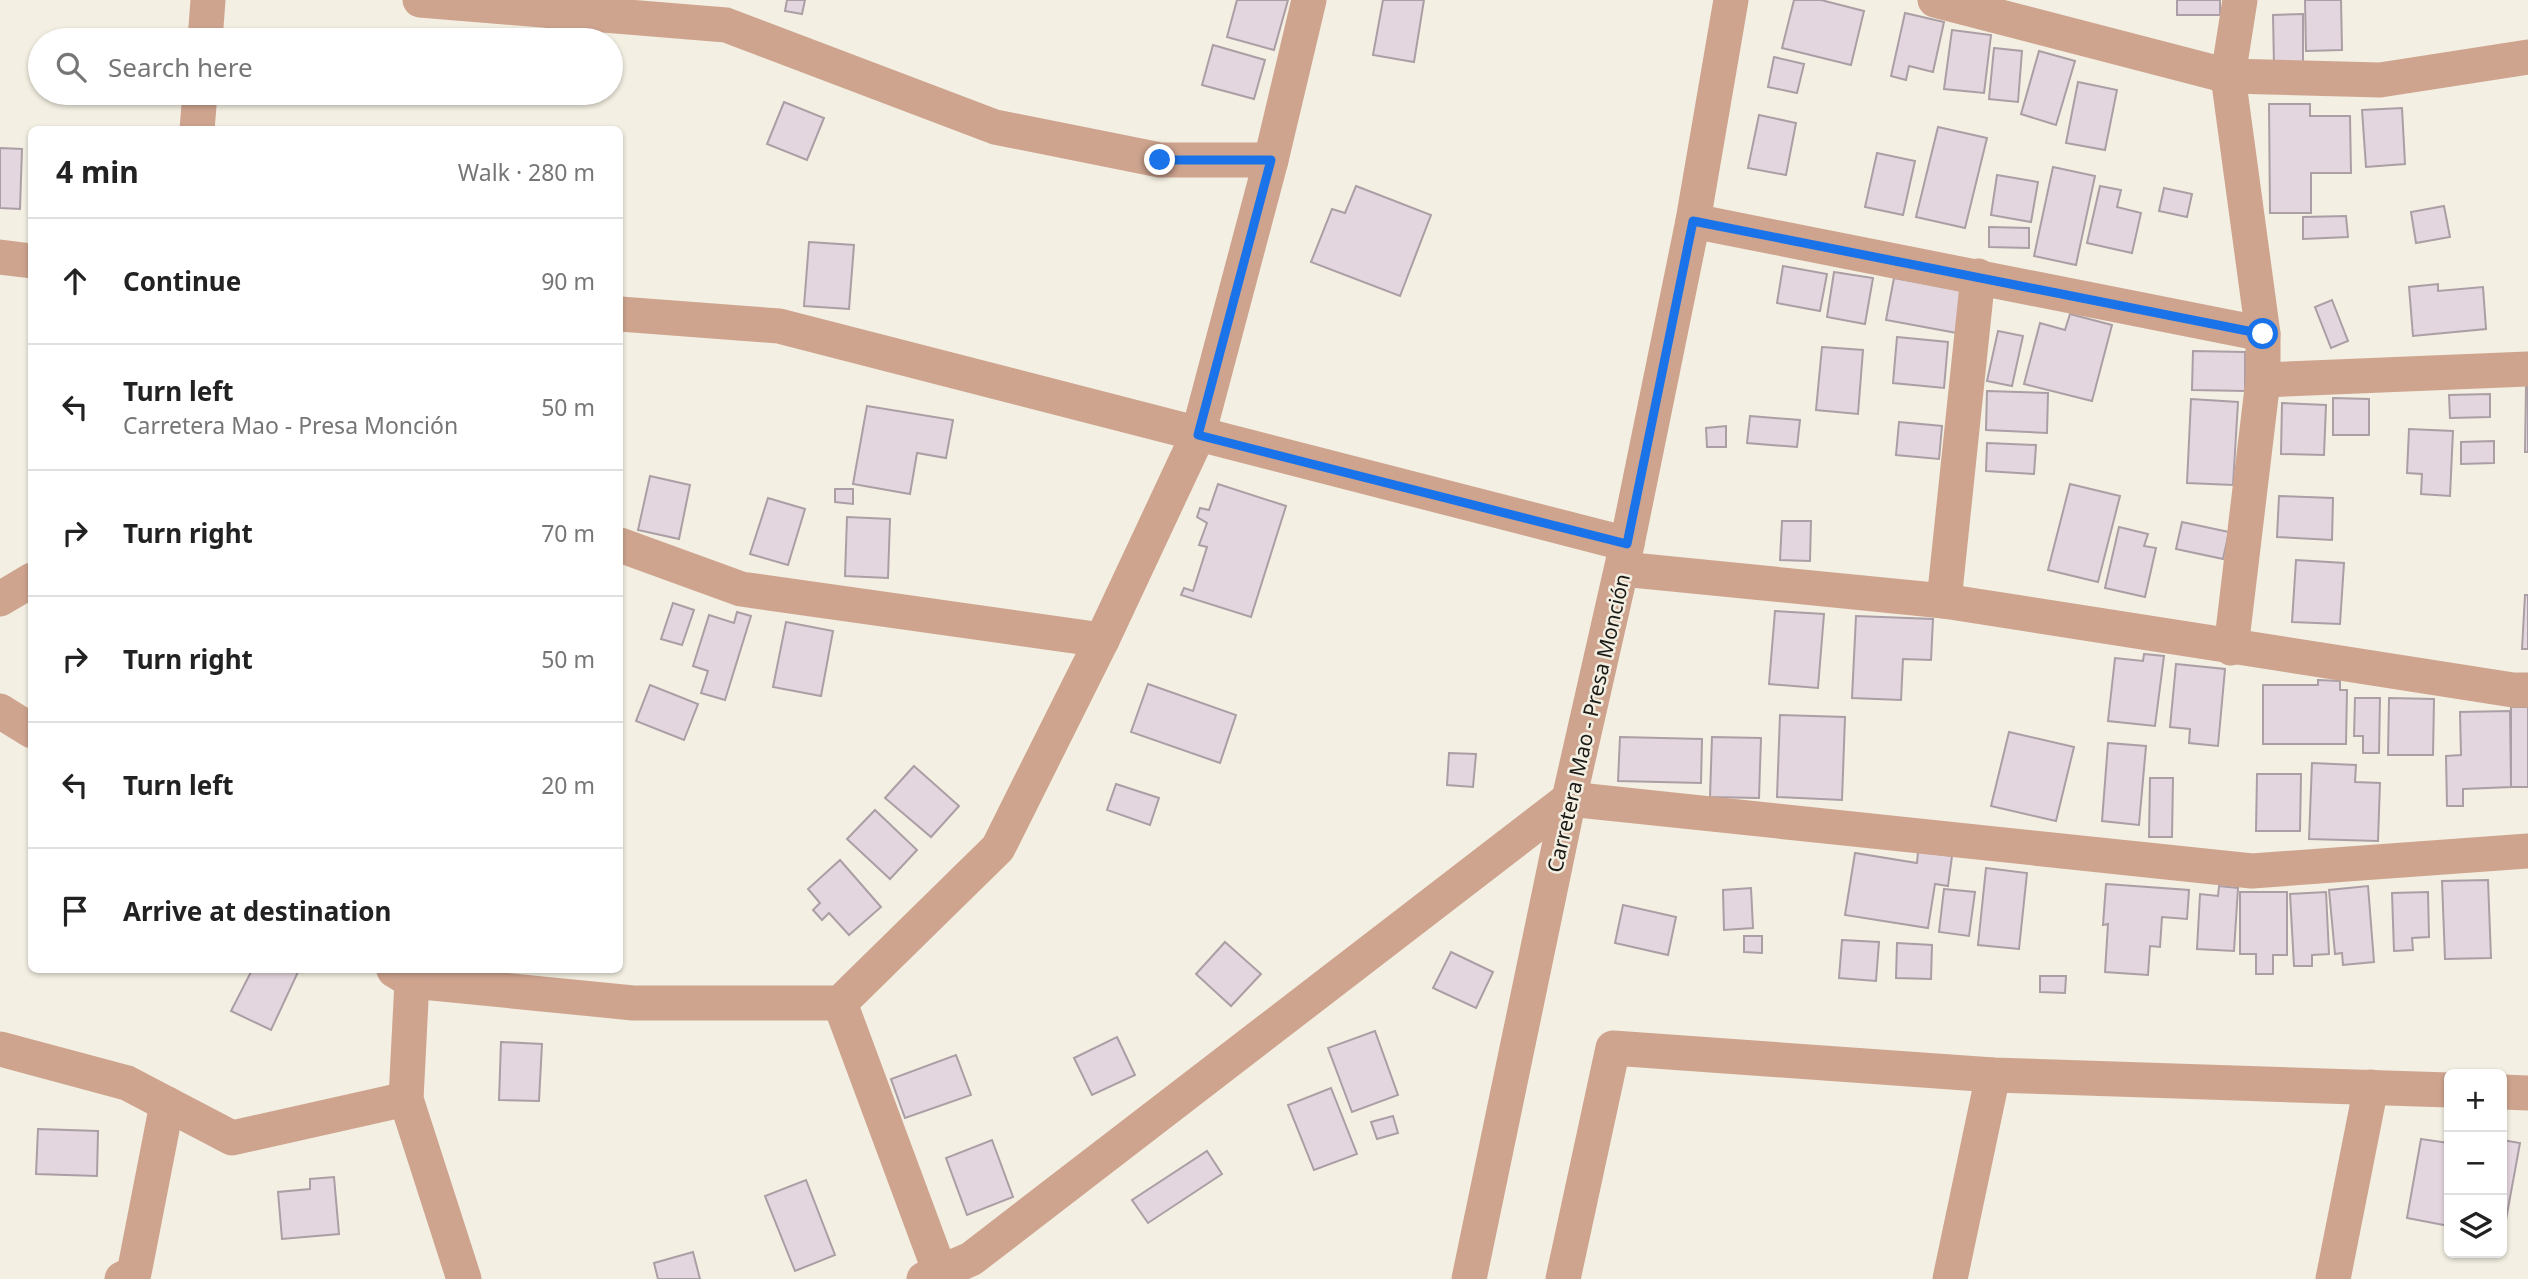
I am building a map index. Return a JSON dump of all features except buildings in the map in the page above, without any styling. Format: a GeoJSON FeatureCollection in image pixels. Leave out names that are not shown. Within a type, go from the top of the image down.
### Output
{"type":"FeatureCollection","features":[{"type":"Feature","properties":{"kind":"street"},"geometry":{"type":"LineString","coordinates":[[206,28],[208,0]]}},
{"type":"Feature","properties":{"kind":"street"},"geometry":{"type":"LineString","coordinates":[[420,0],[726,25],[995,127],[1160,160],[1271,160]]}},
{"type":"Feature","properties":{"kind":"street"},"geometry":{"type":"LineString","coordinates":[[464,1279],[406,1098],[403,975],[633,1003],[840,1003],[998,848],[1102,640],[1198,435],[1271,160],[1309,0]]}},
{"type":"Feature","properties":{"kind":"street","name":"Carretera Mao - Presa Monción"},"geometry":{"type":"LineString","coordinates":[[1469,1279],[1569,799],[1625,557],[1693,221],[1731,0]]}},
{"type":"Feature","properties":{"kind":"street"},"geometry":{"type":"LineString","coordinates":[[1936,0],[2228,76],[2380,80],[2528,57]]}},
{"type":"Feature","properties":{"kind":"street"},"geometry":{"type":"LineString","coordinates":[[2231,648],[2263,380],[2263,334],[2228,76],[2240,0]]}},
{"type":"Feature","properties":{"kind":"street"},"geometry":{"type":"LineString","coordinates":[[197,126],[199,105]]}},
{"type":"Feature","properties":{"kind":"street"},"geometry":{"type":"LineString","coordinates":[[1693,221],[2263,334]]}},
{"type":"Feature","properties":{"kind":"street"},"geometry":{"type":"LineString","coordinates":[[0,257],[28,260]]}},
{"type":"Feature","properties":{"kind":"street"},"geometry":{"type":"LineString","coordinates":[[1944,601],[1978,276]]}},
{"type":"Feature","properties":{"kind":"street"},"geometry":{"type":"LineString","coordinates":[[623,314],[779,326],[1198,435],[1625,557],[1944,601],[2231,648],[2528,690]]}},
{"type":"Feature","properties":{"kind":"street"},"geometry":{"type":"LineString","coordinates":[[2263,380],[2528,369]]}},
{"type":"Feature","properties":{"kind":"street"},"geometry":{"type":"LineString","coordinates":[[623,546],[741,589],[1102,640]]}},
{"type":"Feature","properties":{"kind":"street"},"geometry":{"type":"LineString","coordinates":[[0,599],[28,582]]}},
{"type":"Feature","properties":{"kind":"street"},"geometry":{"type":"LineString","coordinates":[[0,711],[28,729]]}},
{"type":"Feature","properties":{"kind":"street"},"geometry":{"type":"LineString","coordinates":[[840,1003],[935,1277],[971,1259],[1569,799],[2252,871],[2528,851]]}},
{"type":"Feature","properties":{"kind":"street"},"geometry":{"type":"LineString","coordinates":[[1563,1279],[1613,1048],[1993,1076],[2444,1090]]}},
{"type":"Feature","properties":{"kind":"street"},"geometry":{"type":"LineString","coordinates":[[0,1049],[127,1083],[232,1138],[406,1098]]}},
{"type":"Feature","properties":{"kind":"street"},"geometry":{"type":"LineString","coordinates":[[1951,1279],[1993,1076]]}},
{"type":"Feature","properties":{"kind":"street"},"geometry":{"type":"LineString","coordinates":[[2333,1279],[2371,1087]]}},
{"type":"Feature","properties":{"kind":"street"},"geometry":{"type":"LineString","coordinates":[[2507,1092],[2528,1093]]}},
{"type":"Feature","properties":{"kind":"street"},"geometry":{"type":"LineString","coordinates":[[122,1279],[134,1273],[167,1104]]}},
{"type":"Feature","properties":{"kind":"route"},"geometry":{"type":"LineString","coordinates":[[1160,160],[1271,160],[1198,435],[1627,544],[1693,221],[2263,334]]}}]}
